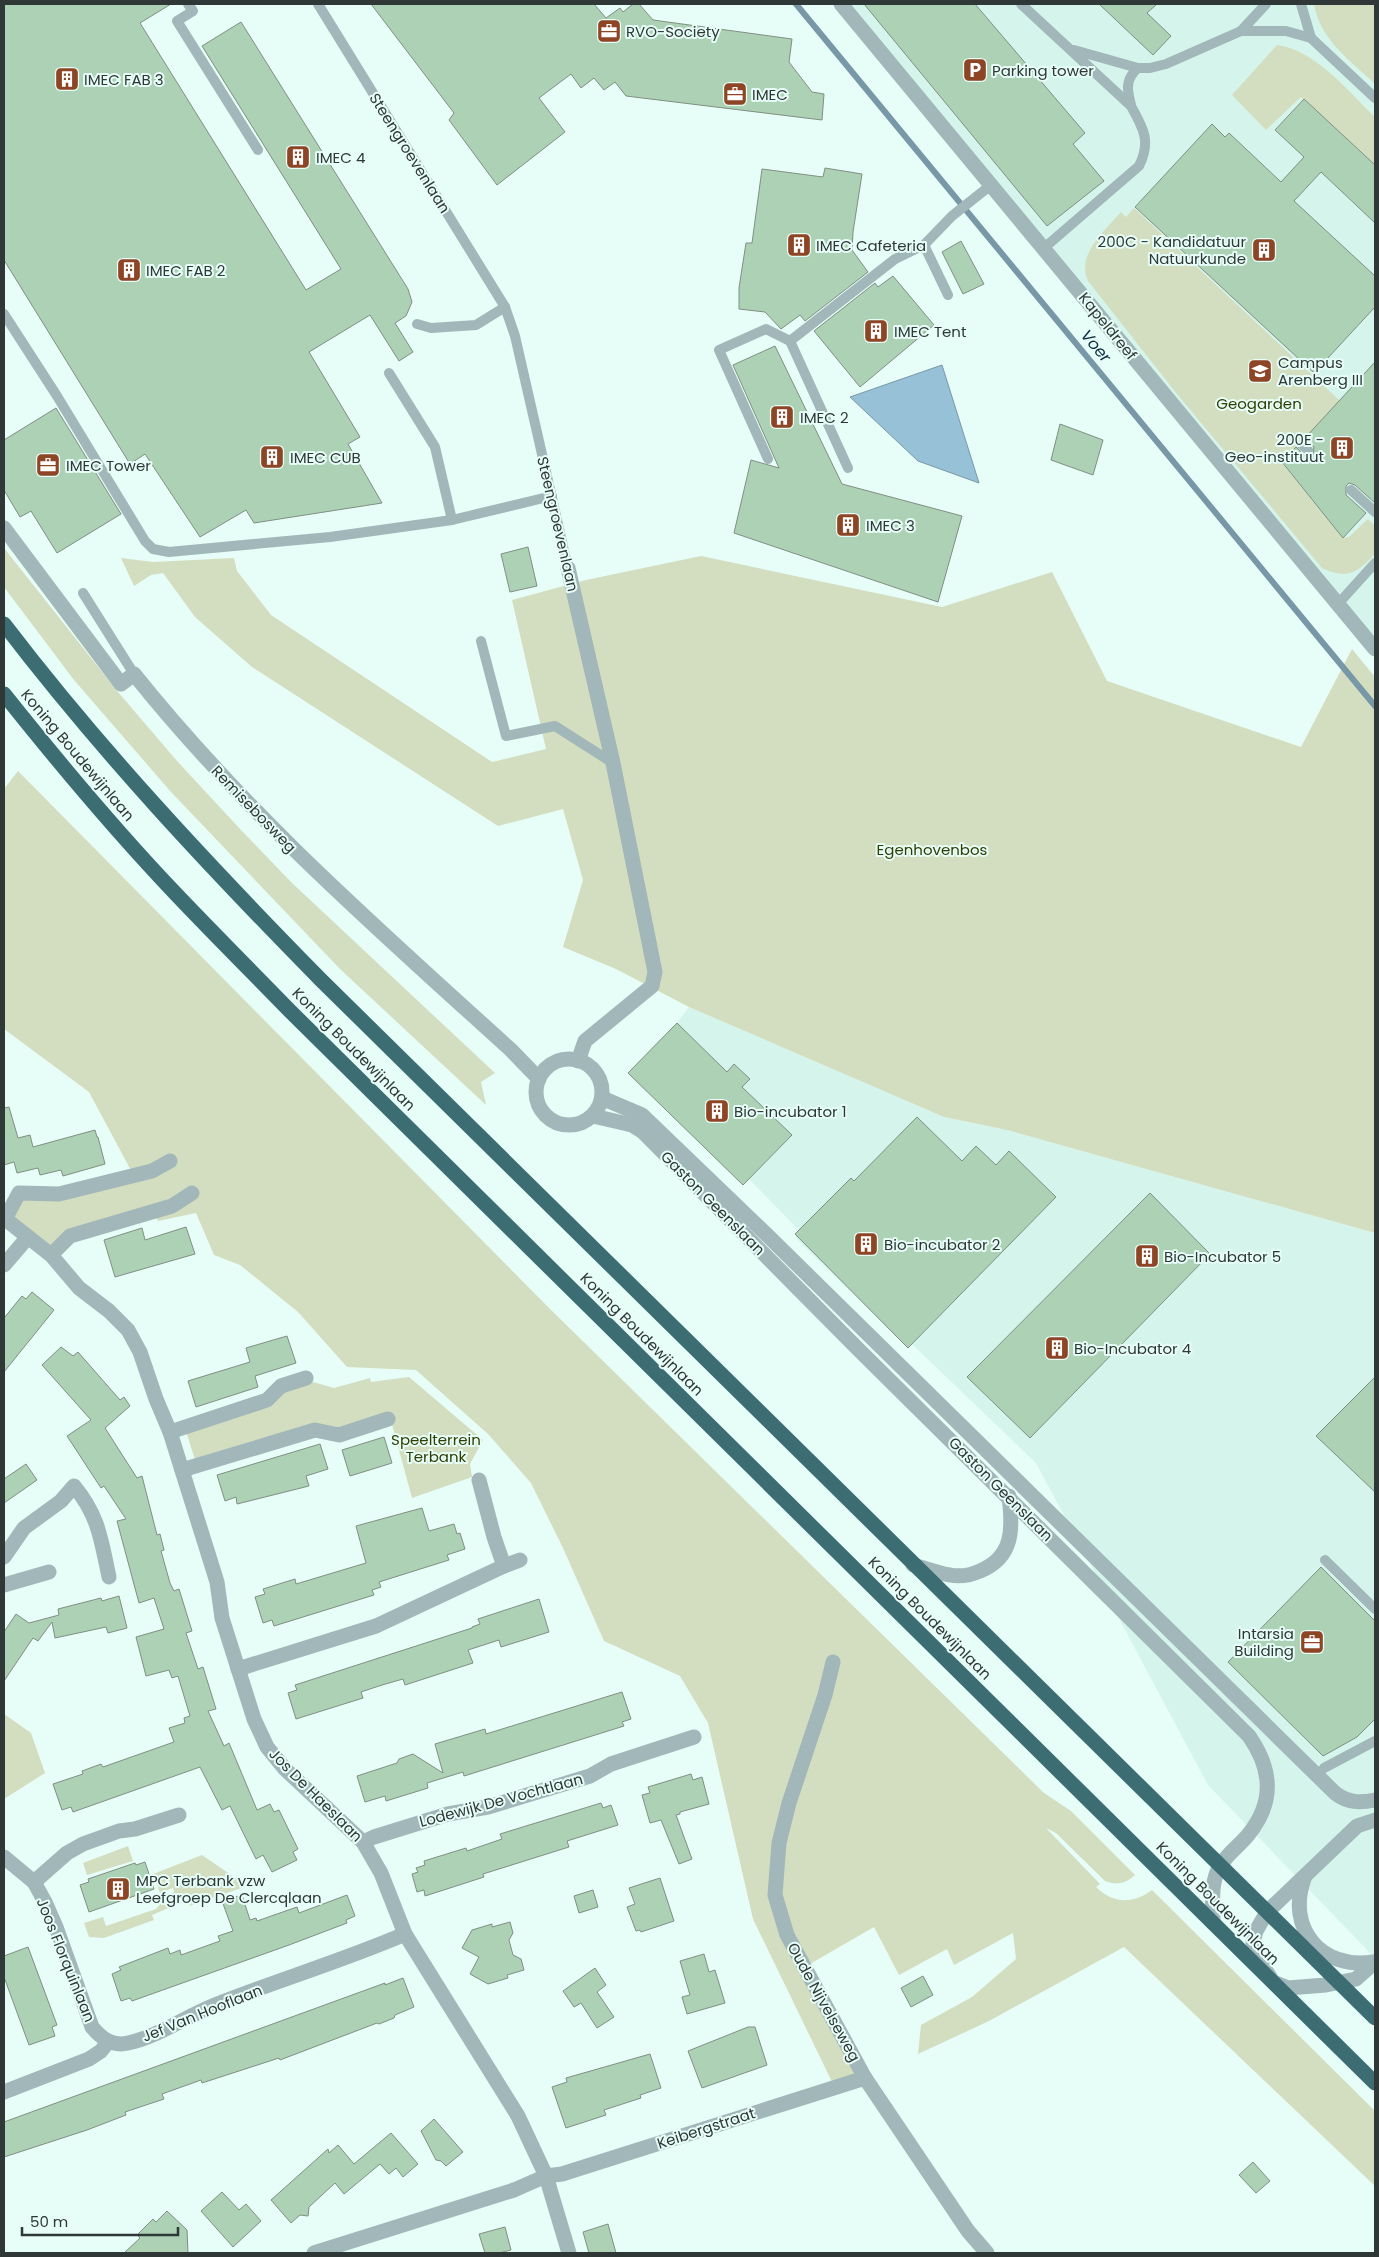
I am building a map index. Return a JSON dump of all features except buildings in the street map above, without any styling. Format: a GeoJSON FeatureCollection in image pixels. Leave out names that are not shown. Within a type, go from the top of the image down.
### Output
{"type":"FeatureCollection","features":[{"type":"Feature","properties":{"kind":"highway","name":"Koning Boudewijnlaan"},"geometry":{"type":"LineString","coordinates":[[4,624],[115,761],[222,880],[1219,1867],[1375,2018]]}},
{"type":"Feature","properties":{"kind":"highway","name":"Koning Boudewijnlaan"},"geometry":{"type":"LineString","coordinates":[[4,694],[60,764],[115,827],[290,1011],[1375,2083]]}},
{"type":"Feature","properties":{"kind":"street","name":"Kapeldreef"},"geometry":{"type":"LineString","coordinates":[[841,4],[1375,649]]}},
{"type":"Feature","properties":{"kind":"street"},"geometry":{"type":"LineString","coordinates":[[4,528],[121,684],[134,674]]}},
{"type":"Feature","properties":{"kind":"street","name":"Steengroevenlaan"},"geometry":{"type":"LineString","coordinates":[[568,568],[613,763],[655,972],[652,986],[585,1041],[578,1061]]}},
{"type":"Feature","properties":{"kind":"street","name":"Remisebosweg"},"geometry":{"type":"LineString","coordinates":[[134,674],[169,718],[217,772],[314,871],[504,1044],[539,1079]]}},
{"type":"Feature","properties":{"kind":"street"},"geometry":{"type":"LineString","coordinates":[[568,1059],[578,1061],[595,1072],[602,1088],[602,1098],[593,1116],[584,1122],[572,1126],[559,1124],[544,1114],[538,1104],[536,1092],[539,1079],[547,1068],[559,1061],[568,1059]]}},
{"type":"Feature","properties":{"kind":"street","name":"Gaston Geenslaan"},"geometry":{"type":"LineString","coordinates":[[602,1098],[642,1115],[656,1128],[1335,1793],[1343,1799],[1356,1802],[1375,1800]]}},
{"type":"Feature","properties":{"kind":"street","name":"Gaston Geenslaan"},"geometry":{"type":"LineString","coordinates":[[593,1116],[632,1125],[643,1132],[856,1347],[1240,1726],[1260,1753],[1267,1773],[1267,1782],[1262,1813],[1248,1836],[1219,1867],[1213,1889],[1213,1923]]}},
{"type":"Feature","properties":{"kind":"street","name":"Jos De Haeslaan"},"geometry":{"type":"LineString","coordinates":[[170,1161],[152,1171],[59,1194],[19,1193],[4,1218],[51,1255],[79,1288],[109,1311],[128,1330],[140,1352],[156,1399],[170,1432],[217,1582],[222,1618],[254,1719],[268,1747],[286,1769],[363,1842],[381,1873],[404,1934],[518,2116],[546,2176]]}},
{"type":"Feature","properties":{"kind":"street"},"geometry":{"type":"LineString","coordinates":[[51,1255],[70,1236],[172,1206],[192,1193]]}},
{"type":"Feature","properties":{"kind":"street"},"geometry":{"type":"LineString","coordinates":[[4,1264],[28,1237]]}},
{"type":"Feature","properties":{"kind":"street"},"geometry":{"type":"LineString","coordinates":[[170,1432],[267,1400],[281,1386],[306,1378]]}},
{"type":"Feature","properties":{"kind":"street"},"geometry":{"type":"LineString","coordinates":[[182,1470],[315,1430],[339,1436],[388,1419]]}},
{"type":"Feature","properties":{"kind":"street"},"geometry":{"type":"LineString","coordinates":[[479,1480],[494,1537],[504,1566]]}},
{"type":"Feature","properties":{"kind":"street"},"geometry":{"type":"LineString","coordinates":[[4,1557],[24,1528],[61,1501],[74,1486],[87,1501],[96,1520],[109,1577]]}},
{"type":"Feature","properties":{"kind":"street","name":"Koning Boudewijnlaan"},"geometry":{"type":"LineString","coordinates":[[913,1564],[951,1575],[971,1575],[990,1567],[1003,1556],[1010,1539],[1012,1521],[1009,1496]]}},
{"type":"Feature","properties":{"kind":"street"},"geometry":{"type":"LineString","coordinates":[[238,1669],[376,1626],[520,1560]]}},
{"type":"Feature","properties":{"kind":"street"},"geometry":{"type":"LineString","coordinates":[[4,1585],[49,1572]]}},
{"type":"Feature","properties":{"kind":"street","name":"Oude Nijvelseweg"},"geometry":{"type":"LineString","coordinates":[[833,1662],[825,1695],[789,1804],[779,1843],[775,1895],[787,1935],[803,1968],[865,2078],[968,2231],[986,2253]]}},
{"type":"Feature","properties":{"kind":"street","name":"Lodewijk De Vochtlaan"},"geometry":{"type":"LineString","coordinates":[[363,1842],[448,1814],[488,1807],[590,1776],[611,1764],[694,1737]]}},
{"type":"Feature","properties":{"kind":"street"},"geometry":{"type":"LineString","coordinates":[[34,1882],[67,1853],[83,1844],[119,1831],[135,1829],[179,1814]]}},
{"type":"Feature","properties":{"kind":"street"},"geometry":{"type":"LineString","coordinates":[[1267,1912],[1357,1826],[1375,1820]]}},
{"type":"Feature","properties":{"kind":"street","name":"Joos Florquinlaan"},"geometry":{"type":"LineString","coordinates":[[4,1857],[34,1882],[56,1927],[92,2027],[100,2037],[108,2042]]}},
{"type":"Feature","properties":{"kind":"street"},"geometry":{"type":"LineString","coordinates":[[1305,1876],[1298,1896],[1300,1921],[1309,1938],[1325,1954],[1343,1962],[1360,1964],[1374,1962]]}},
{"type":"Feature","properties":{"kind":"street","name":"Koning Boudewijnlaan"},"geometry":{"type":"LineString","coordinates":[[1267,1912],[1256,1930],[1253,1942],[1258,1958],[1273,1982]]}},
{"type":"Feature","properties":{"kind":"street","name":"Jef Van Hooflaan"},"geometry":{"type":"LineString","coordinates":[[108,2042],[128,2043],[172,2026],[213,2006],[404,1934]]}},
{"type":"Feature","properties":{"kind":"street"},"geometry":{"type":"LineString","coordinates":[[1273,1982],[1288,1988],[1340,1983],[1356,1979],[1374,1962]]}},
{"type":"Feature","properties":{"kind":"street"},"geometry":{"type":"LineString","coordinates":[[4,2092],[89,2059],[101,2051],[108,2042]]}},
{"type":"Feature","properties":{"kind":"street","name":"Keibergstraat"},"geometry":{"type":"LineString","coordinates":[[314,2253],[331,2250],[514,2190],[546,2176],[562,2174],[865,2078]]}},
{"type":"Feature","properties":{"kind":"street"},"geometry":{"type":"LineString","coordinates":[[546,2176],[569,2253]]}},
{"type":"Feature","properties":{"kind":"lane"},"geometry":{"type":"LineString","coordinates":[[188,4],[193,11],[177,21],[258,150]]}},
{"type":"Feature","properties":{"kind":"lane","name":"Steengroevenlaan"},"geometry":{"type":"LineString","coordinates":[[318,4],[505,307],[515,336],[568,568]]}},
{"type":"Feature","properties":{"kind":"lane"},"geometry":{"type":"LineString","coordinates":[[1021,4],[1131,106]]}},
{"type":"Feature","properties":{"kind":"lane"},"geometry":{"type":"LineString","coordinates":[[1071,49],[1138,68],[1150,68],[1166,64],[1241,30],[1266,4]]}},
{"type":"Feature","properties":{"kind":"lane"},"geometry":{"type":"LineString","coordinates":[[1302,4],[1311,38]]}},
{"type":"Feature","properties":{"kind":"lane"},"geometry":{"type":"LineString","coordinates":[[1241,30],[1286,31],[1311,38],[1375,98]]}},
{"type":"Feature","properties":{"kind":"lane"},"geometry":{"type":"LineString","coordinates":[[1044,248],[1139,166],[1146,153],[1146,141],[1142,126],[1131,106],[1127,88],[1131,74],[1138,68]]}},
{"type":"Feature","properties":{"kind":"lane"},"geometry":{"type":"LineString","coordinates":[[790,341],[895,259],[924,245],[952,216],[991,185]]}},
{"type":"Feature","properties":{"kind":"lane"},"geometry":{"type":"LineString","coordinates":[[924,245],[948,295]]}},
{"type":"Feature","properties":{"kind":"lane"},"geometry":{"type":"LineString","coordinates":[[417,324],[431,328],[476,325],[505,307]]}},
{"type":"Feature","properties":{"kind":"lane"},"geometry":{"type":"LineString","coordinates":[[4,314],[57,396],[145,541],[153,549],[169,552],[330,537],[452,520],[552,496]]}},
{"type":"Feature","properties":{"kind":"lane"},"geometry":{"type":"LineString","coordinates":[[768,459],[720,350],[766,329],[790,341],[848,468]]}},
{"type":"Feature","properties":{"kind":"lane"},"geometry":{"type":"LineString","coordinates":[[389,373],[435,447],[452,520]]}},
{"type":"Feature","properties":{"kind":"lane"},"geometry":{"type":"LineString","coordinates":[[1350,490],[1375,512]]}},
{"type":"Feature","properties":{"kind":"lane"},"geometry":{"type":"LineString","coordinates":[[1338,604],[1375,562]]}},
{"type":"Feature","properties":{"kind":"lane"},"geometry":{"type":"LineString","coordinates":[[83,593],[134,674]]}},
{"type":"Feature","properties":{"kind":"lane"},"geometry":{"type":"LineString","coordinates":[[481,641],[506,736],[555,726],[613,763]]}},
{"type":"Feature","properties":{"kind":"lane"},"geometry":{"type":"LineString","coordinates":[[1325,1560],[1375,1609]]}},
{"type":"Feature","properties":{"kind":"lane"},"geometry":{"type":"LineString","coordinates":[[1324,1768],[1375,1741]]}},
{"type":"Feature","properties":{"kind":"shaded area","name":"Campus Arenberg III"},"geometry":{"type":"Polygon","coordinates":[[[841,4],[1375,4],[1375,649],[841,4]]]}},
{"type":"Feature","properties":{"kind":"shaded area"},"geometry":{"type":"Polygon","coordinates":[[[689,1007],[944,1117],[1007,1130],[1375,1233],[1375,1958],[1208,1785],[1036,1463],[912,1344],[908,1348],[797,1239],[795,1234],[799,1230],[749,1179],[743,1185],[628,1073],[677,1023],[689,1007]]]}},
{"type":"Feature","properties":{"kind":"green space"},"geometry":{"type":"Polygon","coordinates":[[[1314,4],[1375,4],[1375,84],[1346,58],[1329,39],[1317,17],[1314,4]]]}},
{"type":"Feature","properties":{"kind":"green space"},"geometry":{"type":"Polygon","coordinates":[[[1277,45],[1291,48],[1317,63],[1342,84],[1375,117],[1375,165],[1301,97],[1266,130],[1232,95],[1277,45]]]}},
{"type":"Feature","properties":{"kind":"green space","name":"Geogarden"},"geometry":{"type":"Polygon","coordinates":[[[1134,208],[1340,401],[1282,463],[1343,538],[1349,537],[1368,519],[1375,526],[1375,554],[1357,570],[1351,573],[1338,574],[1322,568],[1177,394],[1088,281],[1085,271],[1086,262],[1094,244],[1121,212],[1126,217],[1134,208]]]}},
{"type":"Feature","properties":{"kind":"green space"},"geometry":{"type":"Polygon","coordinates":[[[4,548],[118,692],[177,761],[241,830],[292,883],[495,1073],[481,1082],[486,1105],[340,969],[171,792],[74,680],[4,587],[4,548]]]}},
{"type":"Feature","properties":{"kind":"green space","name":"Egenhovenbos"},"geometry":{"type":"Polygon","coordinates":[[[701,556],[942,607],[1052,572],[1107,681],[1301,747],[1352,649],[1375,677],[1375,1233],[1007,1130],[944,1117],[689,1007],[616,969],[563,947],[583,880],[563,809],[498,826],[252,667],[195,617],[163,573],[151,575],[134,586],[121,558],[153,562],[234,558],[237,571],[271,615],[492,762],[546,749],[512,600],[586,580],[701,556]]]}},
{"type":"Feature","properties":{"kind":"green space"},"geometry":{"type":"Polygon","coordinates":[[[18,771],[548,1307],[1044,1793],[1071,1811],[1135,1875],[1121,1883],[1105,1881],[1056,1833],[1046,1828],[1100,1884],[1096,1887],[1109,1897],[1123,1900],[1138,1898],[1152,1890],[1375,2111],[1375,2186],[1124,1947],[989,2021],[918,2054],[921,2025],[972,1997],[1016,1959],[1013,1933],[954,1965],[947,1949],[899,1975],[874,1927],[803,1968],[865,2078],[835,2088],[753,1919],[708,1723],[680,1676],[604,1641],[563,1548],[531,1483],[488,1434],[416,1370],[347,1367],[298,1312],[240,1265],[214,1255],[196,1213],[158,1221],[153,1212],[70,1236],[51,1255],[5,1219],[19,1193],[134,1176],[89,1092],[4,1029],[4,789],[18,771]]]}},
{"type":"Feature","properties":{"kind":"green space","name":"Speelterrein Terbank"},"geometry":{"type":"Polygon","coordinates":[[[409,1377],[483,1440],[470,1464],[472,1477],[412,1498],[390,1417],[196,1463],[185,1428],[306,1380],[334,1388],[370,1378],[371,1382],[409,1377]]]}},
{"type":"Feature","properties":{"kind":"green space"},"geometry":{"type":"Polygon","coordinates":[[[4,1714],[31,1733],[45,1773],[4,1799],[4,1714]]]}},
{"type":"Feature","properties":{"kind":"green space"},"geometry":{"type":"Polygon","coordinates":[[[128,1846],[133,1861],[87,1875],[83,1863],[128,1846]]]}},
{"type":"Feature","properties":{"kind":"green space"},"geometry":{"type":"Polygon","coordinates":[[[202,1855],[247,1886],[189,1906],[194,1899],[188,1894],[185,1901],[152,1915],[154,1920],[104,1938],[89,1937],[84,1923],[103,1917],[106,1926],[156,1909],[163,1901],[161,1897],[174,1892],[173,1888],[160,1893],[153,1874],[202,1855]]]}},
{"type":"Feature","properties":{"kind":"water"},"geometry":{"type":"Polygon","coordinates":[[[942,365],[979,483],[918,461],[850,397],[942,365]]]}},
{"type":"Feature","properties":{"kind":"waterway","name":"Voer"},"geometry":{"type":"LineString","coordinates":[[796,4],[1375,706]]}},
{"type":"Feature","properties":{"kind":"place","name":"RVO-Society"},"geometry":{"type":"Point","coordinates":[609,31]}},
{"type":"Feature","properties":{"kind":"place","name":"Parking tower"},"geometry":{"type":"Point","coordinates":[975,70]}},
{"type":"Feature","properties":{"kind":"place","name":"IMEC FAB 3"},"geometry":{"type":"Point","coordinates":[67,79]}},
{"type":"Feature","properties":{"kind":"place","name":"IMEC"},"geometry":{"type":"Point","coordinates":[735,94]}},
{"type":"Feature","properties":{"kind":"place","name":"IMEC 4"},"geometry":{"type":"Point","coordinates":[298,157]}},
{"type":"Feature","properties":{"kind":"place","name":"IMEC Cafeteria"},"geometry":{"type":"Point","coordinates":[799,245]}},
{"type":"Feature","properties":{"kind":"place","name":"200C - Kandidatuur Natuurkunde"},"geometry":{"type":"Point","coordinates":[1264,250]}},
{"type":"Feature","properties":{"kind":"place","name":"IMEC FAB 2"},"geometry":{"type":"Point","coordinates":[129,270]}},
{"type":"Feature","properties":{"kind":"place","name":"IMEC Tent"},"geometry":{"type":"Point","coordinates":[876,331]}},
{"type":"Feature","properties":{"kind":"place","name":"Campus Arenberg III"},"geometry":{"type":"Point","coordinates":[1260,371]}},
{"type":"Feature","properties":{"kind":"place","name":"IMEC 2"},"geometry":{"type":"Point","coordinates":[782,417]}},
{"type":"Feature","properties":{"kind":"place","name":"200E - Geo-instituut"},"geometry":{"type":"Point","coordinates":[1342,448]}},
{"type":"Feature","properties":{"kind":"place","name":"IMEC CUB"},"geometry":{"type":"Point","coordinates":[272,457]}},
{"type":"Feature","properties":{"kind":"place","name":"IMEC Tower"},"geometry":{"type":"Point","coordinates":[48,465]}},
{"type":"Feature","properties":{"kind":"place","name":"IMEC 3"},"geometry":{"type":"Point","coordinates":[848,525]}},
{"type":"Feature","properties":{"kind":"place","name":"Bio-incubator 1"},"geometry":{"type":"Point","coordinates":[717,1111]}},
{"type":"Feature","properties":{"kind":"place","name":"Bio-incubator 2"},"geometry":{"type":"Point","coordinates":[866,1244]}},
{"type":"Feature","properties":{"kind":"place","name":"Bio-Incubator 5"},"geometry":{"type":"Point","coordinates":[1147,1256]}},
{"type":"Feature","properties":{"kind":"place","name":"Bio-Incubator 4"},"geometry":{"type":"Point","coordinates":[1057,1348]}},
{"type":"Feature","properties":{"kind":"place","name":"Intarsia Building"},"geometry":{"type":"Point","coordinates":[1312,1642]}},
{"type":"Feature","properties":{"kind":"place","name":"MPC Terbank vzw Leefgroep De Clercqlaan"},"geometry":{"type":"Point","coordinates":[118,1889]}}]}
